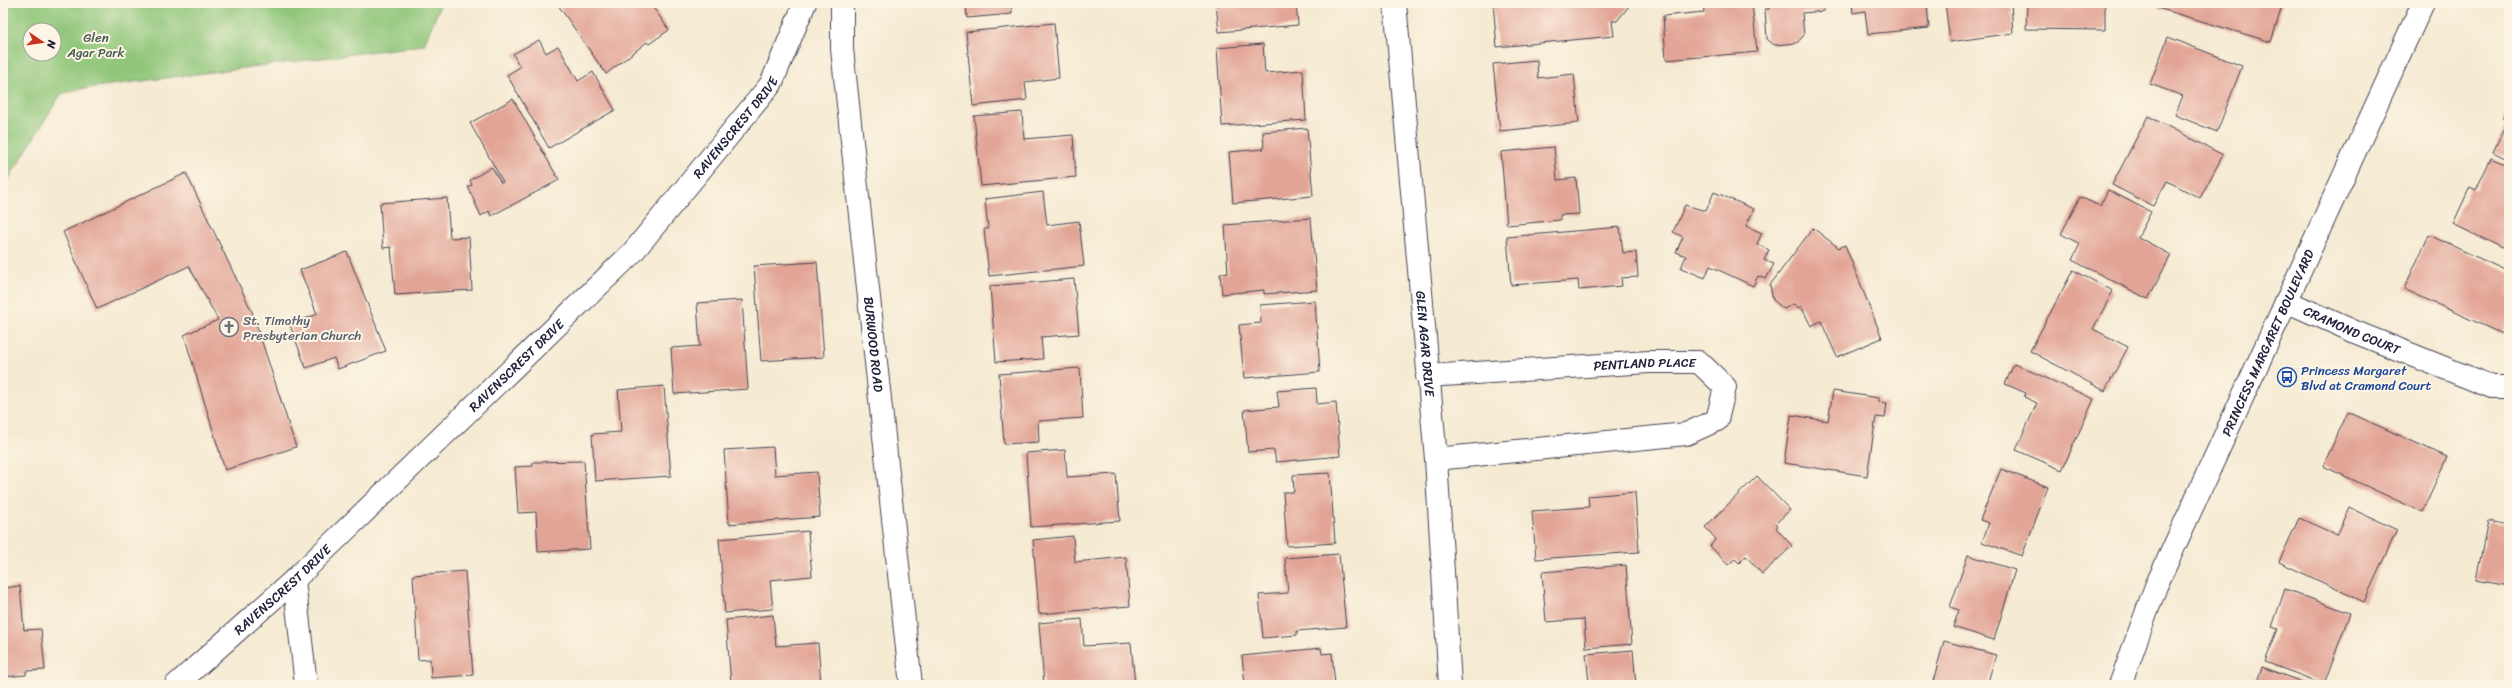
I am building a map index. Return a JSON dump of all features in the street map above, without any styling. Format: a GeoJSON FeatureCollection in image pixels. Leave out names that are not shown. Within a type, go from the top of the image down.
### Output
{"type":"FeatureCollection","features":[{"type":"Feature","properties":{"kind":"street","name":"RAVENSCREST DRIVE"},"geometry":{"type":"LineString","coordinates":[[176,685],[294,580],[633,252],[771,84],[805,3]]}},
{"type":"Feature","properties":{"kind":"street","name":"BURWOOD ROAD"},"geometry":{"type":"LineString","coordinates":[[842,3],[842,49],[911,685]]}},
{"type":"Feature","properties":{"kind":"street","name":"GLEN AGAR DRIVE"},"geometry":{"type":"LineString","coordinates":[[1395,3],[1427,376],[1436,459],[1450,685]]}},
{"type":"Feature","properties":{"kind":"street","name":"PRINCESS MARGARET BOULEVARD"},"geometry":{"type":"LineString","coordinates":[[2120,685],[2156,586],[2424,3]]}},
{"type":"Feature","properties":{"kind":"street","name":"CRAMOND COURT"},"geometry":{"type":"LineString","coordinates":[[2286,301],[2355,332],[2492,387],[2509,388]]}},
{"type":"Feature","properties":{"kind":"street","name":"PENTLAND PLACE"},"geometry":{"type":"LineString","coordinates":[[1427,376],[1649,362],[1698,362],[1725,387],[1717,420],[1686,434],[1436,459]]}},
{"type":"Feature","properties":{"kind":"street"},"geometry":{"type":"LineString","coordinates":[[294,580],[306,685]]}},
{"type":"Feature","properties":{"kind":"green space","name":"Glen Agar Park"},"geometry":{"type":"Polygon","coordinates":[[[3,3],[441,3],[424,45],[79,89],[61,94],[3,188],[3,3]]]}},
{"type":"Feature","properties":{"kind":"building"},"geometry":{"type":"Polygon","coordinates":[[[561,3],[626,3],[628,6],[632,3],[650,3],[669,30],[649,44],[647,42],[606,74],[558,5],[561,3]]]}},
{"type":"Feature","properties":{"kind":"building"},"geometry":{"type":"Polygon","coordinates":[[[966,3],[1011,3],[1012,14],[967,18],[966,3]]]}},
{"type":"Feature","properties":{"kind":"building"},"geometry":{"type":"Polygon","coordinates":[[[1216,3],[1296,3],[1298,25],[1219,32],[1216,3]]]}},
{"type":"Feature","properties":{"kind":"building"},"geometry":{"type":"Polygon","coordinates":[[[1493,3],[1627,3],[1630,5],[1617,21],[1612,21],[1614,36],[1497,47],[1493,3]]]}},
{"type":"Feature","properties":{"kind":"building"},"geometry":{"type":"Polygon","coordinates":[[[1703,3],[1752,3],[1757,52],[1666,60],[1663,16],[1704,12],[1703,3]]]}},
{"type":"Feature","properties":{"kind":"building"},"geometry":{"type":"Polygon","coordinates":[[[1768,3],[1841,3],[1841,5],[1824,6],[1824,11],[1802,13],[1804,35],[1797,43],[1774,45],[1767,39],[1765,9],[1769,9],[1768,3]]]}},
{"type":"Feature","properties":{"kind":"building"},"geometry":{"type":"Polygon","coordinates":[[[1852,3],[1927,3],[1929,28],[1868,34],[1865,11],[1853,13],[1852,3]]]}},
{"type":"Feature","properties":{"kind":"building"},"geometry":{"type":"Polygon","coordinates":[[[1945,3],[2011,3],[2013,33],[1950,42],[1945,3]]]}},
{"type":"Feature","properties":{"kind":"building"},"geometry":{"type":"Polygon","coordinates":[[[2027,3],[2105,3],[2105,30],[2026,29],[2027,3]]]}},
{"type":"Feature","properties":{"kind":"building"},"geometry":{"type":"Polygon","coordinates":[[[2159,3],[2283,3],[2271,42],[2158,8],[2159,3]]]}},
{"type":"Feature","properties":{"kind":"building"},"geometry":{"type":"Polygon","coordinates":[[[1054,23],[1059,78],[1025,82],[1027,100],[973,106],[966,32],[1054,23]]]}},
{"type":"Feature","properties":{"kind":"building"},"geometry":{"type":"Polygon","coordinates":[[[2168,37],[2242,66],[2217,132],[2175,115],[2183,96],[2150,84],[2168,37]]]}},
{"type":"Feature","properties":{"kind":"building"},"geometry":{"type":"Polygon","coordinates":[[[539,40],[546,53],[558,46],[578,81],[593,72],[615,110],[549,148],[507,75],[520,67],[513,54],[539,40]]]}},
{"type":"Feature","properties":{"kind":"building"},"geometry":{"type":"Polygon","coordinates":[[[1263,44],[1265,73],[1303,70],[1306,120],[1222,126],[1217,48],[1263,44]]]}},
{"type":"Feature","properties":{"kind":"building"},"geometry":{"type":"Polygon","coordinates":[[[1537,60],[1538,78],[1574,74],[1579,123],[1500,131],[1493,64],[1537,60]]]}},
{"type":"Feature","properties":{"kind":"building"},"geometry":{"type":"Polygon","coordinates":[[[513,99],[559,180],[491,216],[489,211],[481,216],[468,187],[472,185],[470,180],[492,167],[501,183],[503,182],[470,123],[513,99]]]}},
{"type":"Feature","properties":{"kind":"building"},"geometry":{"type":"Polygon","coordinates":[[[2509,105],[2509,160],[2493,152],[2508,120],[2503,118],[2509,105]]]}},
{"type":"Feature","properties":{"kind":"building"},"geometry":{"type":"Polygon","coordinates":[[[1022,112],[1024,139],[1073,135],[1076,177],[981,186],[974,116],[1022,112]]]}},
{"type":"Feature","properties":{"kind":"building"},"geometry":{"type":"Polygon","coordinates":[[[2148,116],[2223,155],[2200,198],[2167,181],[2153,206],[2112,185],[2148,116]]]}},
{"type":"Feature","properties":{"kind":"building"},"geometry":{"type":"Polygon","coordinates":[[[1307,128],[1313,196],[1233,203],[1229,152],[1264,149],[1263,132],[1307,128]]]}},
{"type":"Feature","properties":{"kind":"building"},"geometry":{"type":"Polygon","coordinates":[[[1554,147],[1557,180],[1576,178],[1579,214],[1560,215],[1560,220],[1507,225],[1501,152],[1554,147]]]}},
{"type":"Feature","properties":{"kind":"building"},"geometry":{"type":"Polygon","coordinates":[[[2491,158],[2509,166],[2509,251],[2453,224],[2470,187],[2476,190],[2491,158]]]}},
{"type":"Feature","properties":{"kind":"building","name":"St. Timothy Presbyterian Church"},"geometry":{"type":"Polygon","coordinates":[[[186,173],[253,314],[296,447],[225,470],[184,335],[218,320],[189,266],[97,309],[63,232],[186,173]]]}},
{"type":"Feature","properties":{"kind":"building"},"geometry":{"type":"Polygon","coordinates":[[[2108,190],[2151,212],[2138,237],[2171,255],[2148,299],[2072,260],[2080,244],[2061,234],[2080,197],[2100,206],[2108,190]]]}},
{"type":"Feature","properties":{"kind":"building"},"geometry":{"type":"Polygon","coordinates":[[[1043,192],[1047,225],[1079,221],[1084,266],[989,276],[984,229],[988,229],[985,199],[1043,192]]]}},
{"type":"Feature","properties":{"kind":"building"},"geometry":{"type":"Polygon","coordinates":[[[1714,192],[1754,209],[1746,226],[1762,233],[1757,244],[1769,250],[1764,260],[1774,264],[1766,279],[1758,276],[1753,286],[1710,266],[1705,278],[1681,268],[1686,256],[1676,252],[1683,237],[1673,232],[1685,205],[1706,211],[1714,192]]]}},
{"type":"Feature","properties":{"kind":"building"},"geometry":{"type":"Polygon","coordinates":[[[447,198],[450,238],[469,237],[472,290],[395,295],[391,247],[383,248],[380,203],[447,198]]]}},
{"type":"Feature","properties":{"kind":"building"},"geometry":{"type":"Polygon","coordinates":[[[1311,218],[1317,290],[1264,294],[1264,290],[1222,294],[1220,274],[1228,273],[1225,225],[1311,218]]]}},
{"type":"Feature","properties":{"kind":"building"},"geometry":{"type":"Polygon","coordinates":[[[1620,227],[1623,253],[1636,252],[1638,277],[1621,278],[1622,286],[1579,290],[1578,280],[1511,285],[1507,237],[1620,227]]]}},
{"type":"Feature","properties":{"kind":"building"},"geometry":{"type":"Polygon","coordinates":[[[1813,228],[1839,248],[1845,245],[1882,338],[1837,357],[1821,321],[1811,326],[1801,306],[1799,308],[1794,304],[1784,309],[1773,300],[1770,285],[1813,228]]]}},
{"type":"Feature","properties":{"kind":"building"},"geometry":{"type":"Polygon","coordinates":[[[2429,235],[2509,272],[2509,319],[2502,334],[2404,289],[2429,235]]]}},
{"type":"Feature","properties":{"kind":"building"},"geometry":{"type":"Polygon","coordinates":[[[347,252],[386,351],[338,369],[334,358],[306,368],[290,325],[317,314],[300,270],[347,252]]]}},
{"type":"Feature","properties":{"kind":"building"},"geometry":{"type":"Polygon","coordinates":[[[817,262],[824,357],[761,361],[754,266],[817,262]]]}},
{"type":"Feature","properties":{"kind":"building"},"geometry":{"type":"Polygon","coordinates":[[[2073,270],[2113,291],[2093,329],[2128,347],[2105,391],[2030,351],[2073,270]]]}},
{"type":"Feature","properties":{"kind":"building"},"geometry":{"type":"Polygon","coordinates":[[[1074,279],[1079,334],[1041,337],[1043,359],[996,362],[990,286],[1074,279]]]}},
{"type":"Feature","properties":{"kind":"building"},"geometry":{"type":"Polygon","coordinates":[[[742,300],[748,389],[674,394],[671,348],[700,346],[697,303],[742,300]]]}},
{"type":"Feature","properties":{"kind":"building"},"geometry":{"type":"Polygon","coordinates":[[[1315,301],[1320,372],[1244,378],[1239,325],[1261,323],[1260,305],[1315,301]]]}},
{"type":"Feature","properties":{"kind":"building"},"geometry":{"type":"Polygon","coordinates":[[[2014,364],[2094,399],[2062,470],[2016,450],[2037,403],[2024,397],[2026,393],[2005,384],[2014,364]]]}},
{"type":"Feature","properties":{"kind":"building"},"geometry":{"type":"Polygon","coordinates":[[[1080,368],[1083,418],[1038,421],[1039,442],[1004,444],[999,374],[1080,368]]]}},
{"type":"Feature","properties":{"kind":"building"},"geometry":{"type":"Polygon","coordinates":[[[664,386],[671,476],[595,481],[592,434],[621,432],[618,390],[664,386]]]}},
{"type":"Feature","properties":{"kind":"building"},"geometry":{"type":"Polygon","coordinates":[[[1316,388],[1317,404],[1336,402],[1340,456],[1276,462],[1274,450],[1248,452],[1244,410],[1279,407],[1277,391],[1316,388]]]}},
{"type":"Feature","properties":{"kind":"building"},"geometry":{"type":"Polygon","coordinates":[[[1833,391],[1879,398],[1879,402],[1887,403],[1885,418],[1876,417],[1867,476],[1784,463],[1791,415],[1828,421],[1833,391]]]}},
{"type":"Feature","properties":{"kind":"building"},"geometry":{"type":"Polygon","coordinates":[[[2348,412],[2447,457],[2422,512],[2323,466],[2348,412]]]}},
{"type":"Feature","properties":{"kind":"building"},"geometry":{"type":"Polygon","coordinates":[[[773,447],[775,475],[817,472],[820,517],[729,524],[724,450],[773,447]]]}},
{"type":"Feature","properties":{"kind":"building"},"geometry":{"type":"Polygon","coordinates":[[[1065,450],[1067,477],[1116,474],[1120,521],[1031,527],[1026,453],[1065,450]]]}},
{"type":"Feature","properties":{"kind":"building"},"geometry":{"type":"Polygon","coordinates":[[[584,461],[590,549],[538,552],[536,512],[518,513],[515,467],[533,466],[533,462],[584,461]]]}},
{"type":"Feature","properties":{"kind":"building"},"geometry":{"type":"Polygon","coordinates":[[[2001,469],[2048,487],[2022,556],[1982,542],[1989,523],[1980,520],[2001,469]]]}},
{"type":"Feature","properties":{"kind":"building"},"geometry":{"type":"Polygon","coordinates":[[[1330,473],[1335,543],[1287,546],[1283,492],[1294,492],[1293,475],[1330,473]]]}},
{"type":"Feature","properties":{"kind":"building"},"geometry":{"type":"Polygon","coordinates":[[[1757,476],[1790,510],[1776,523],[1778,526],[1776,528],[1792,546],[1762,574],[1746,556],[1739,563],[1735,559],[1728,565],[1710,546],[1716,539],[1705,527],[1757,476]]]}},
{"type":"Feature","properties":{"kind":"building"},"geometry":{"type":"Polygon","coordinates":[[[1635,492],[1639,552],[1536,559],[1532,511],[1589,507],[1588,496],[1635,492]]]}},
{"type":"Feature","properties":{"kind":"building"},"geometry":{"type":"Polygon","coordinates":[[[2350,508],[2397,530],[2364,602],[2279,562],[2299,518],[2337,535],[2350,508]]]}},
{"type":"Feature","properties":{"kind":"building"},"geometry":{"type":"Polygon","coordinates":[[[2488,521],[2509,525],[2509,586],[2476,580],[2488,521]]]}},
{"type":"Feature","properties":{"kind":"building"},"geometry":{"type":"Polygon","coordinates":[[[808,531],[812,576],[770,580],[773,609],[725,613],[719,539],[808,531]]]}},
{"type":"Feature","properties":{"kind":"building"},"geometry":{"type":"Polygon","coordinates":[[[1073,536],[1075,562],[1126,557],[1130,606],[1039,614],[1033,540],[1073,536]]]}},
{"type":"Feature","properties":{"kind":"building"},"geometry":{"type":"Polygon","coordinates":[[[1339,554],[1346,627],[1297,631],[1297,635],[1263,638],[1259,595],[1288,593],[1285,558],[1339,554]]]}},
{"type":"Feature","properties":{"kind":"building"},"geometry":{"type":"Polygon","coordinates":[[[1968,555],[2015,570],[1994,640],[1953,627],[1959,610],[1950,607],[1968,555]]]}},
{"type":"Feature","properties":{"kind":"building"},"geometry":{"type":"Polygon","coordinates":[[[1626,565],[1632,644],[1586,648],[1584,619],[1546,622],[1542,572],[1626,565]]]}},
{"type":"Feature","properties":{"kind":"building"},"geometry":{"type":"Polygon","coordinates":[[[465,571],[473,675],[431,678],[430,659],[418,660],[413,575],[465,571]]]}},
{"type":"Feature","properties":{"kind":"building"},"geometry":{"type":"Polygon","coordinates":[[[20,586],[24,630],[41,629],[45,670],[26,671],[26,675],[3,677],[3,588],[20,586]]]}},
{"type":"Feature","properties":{"kind":"building"},"geometry":{"type":"Polygon","coordinates":[[[2285,589],[2350,613],[2324,684],[2265,662],[2278,629],[2272,627],[2285,589]]]}},
{"type":"Feature","properties":{"kind":"building"},"geometry":{"type":"Polygon","coordinates":[[[773,615],[776,646],[818,643],[821,685],[731,685],[726,620],[773,615]]]}},
{"type":"Feature","properties":{"kind":"building"},"geometry":{"type":"Polygon","coordinates":[[[1082,619],[1084,646],[1131,643],[1135,685],[1044,685],[1039,623],[1082,619]]]}},
{"type":"Feature","properties":{"kind":"building"},"geometry":{"type":"Polygon","coordinates":[[[1944,641],[1996,655],[1987,685],[1932,685],[1944,641]]]}},
{"type":"Feature","properties":{"kind":"building"},"geometry":{"type":"Polygon","coordinates":[[[1321,648],[1322,654],[1332,653],[1335,685],[1245,685],[1242,656],[1321,648]]]}},
{"type":"Feature","properties":{"kind":"building"},"geometry":{"type":"Polygon","coordinates":[[[1633,650],[1636,685],[1581,685],[1589,683],[1586,654],[1633,650]]]}},
{"type":"Feature","properties":{"kind":"building"},"geometry":{"type":"Polygon","coordinates":[[[2262,667],[2310,685],[2256,685],[2262,667]]]}},
{"type":"Feature","properties":{"kind":"place","name":"St. Timothy Presbyterian Church"},"geometry":{"type":"Point","coordinates":[229,327]}},
{"type":"Feature","properties":{"kind":"place","name":"Princess Margaret Blvd at Cramond Court"},"geometry":{"type":"Point","coordinates":[2287,377]}}]}
